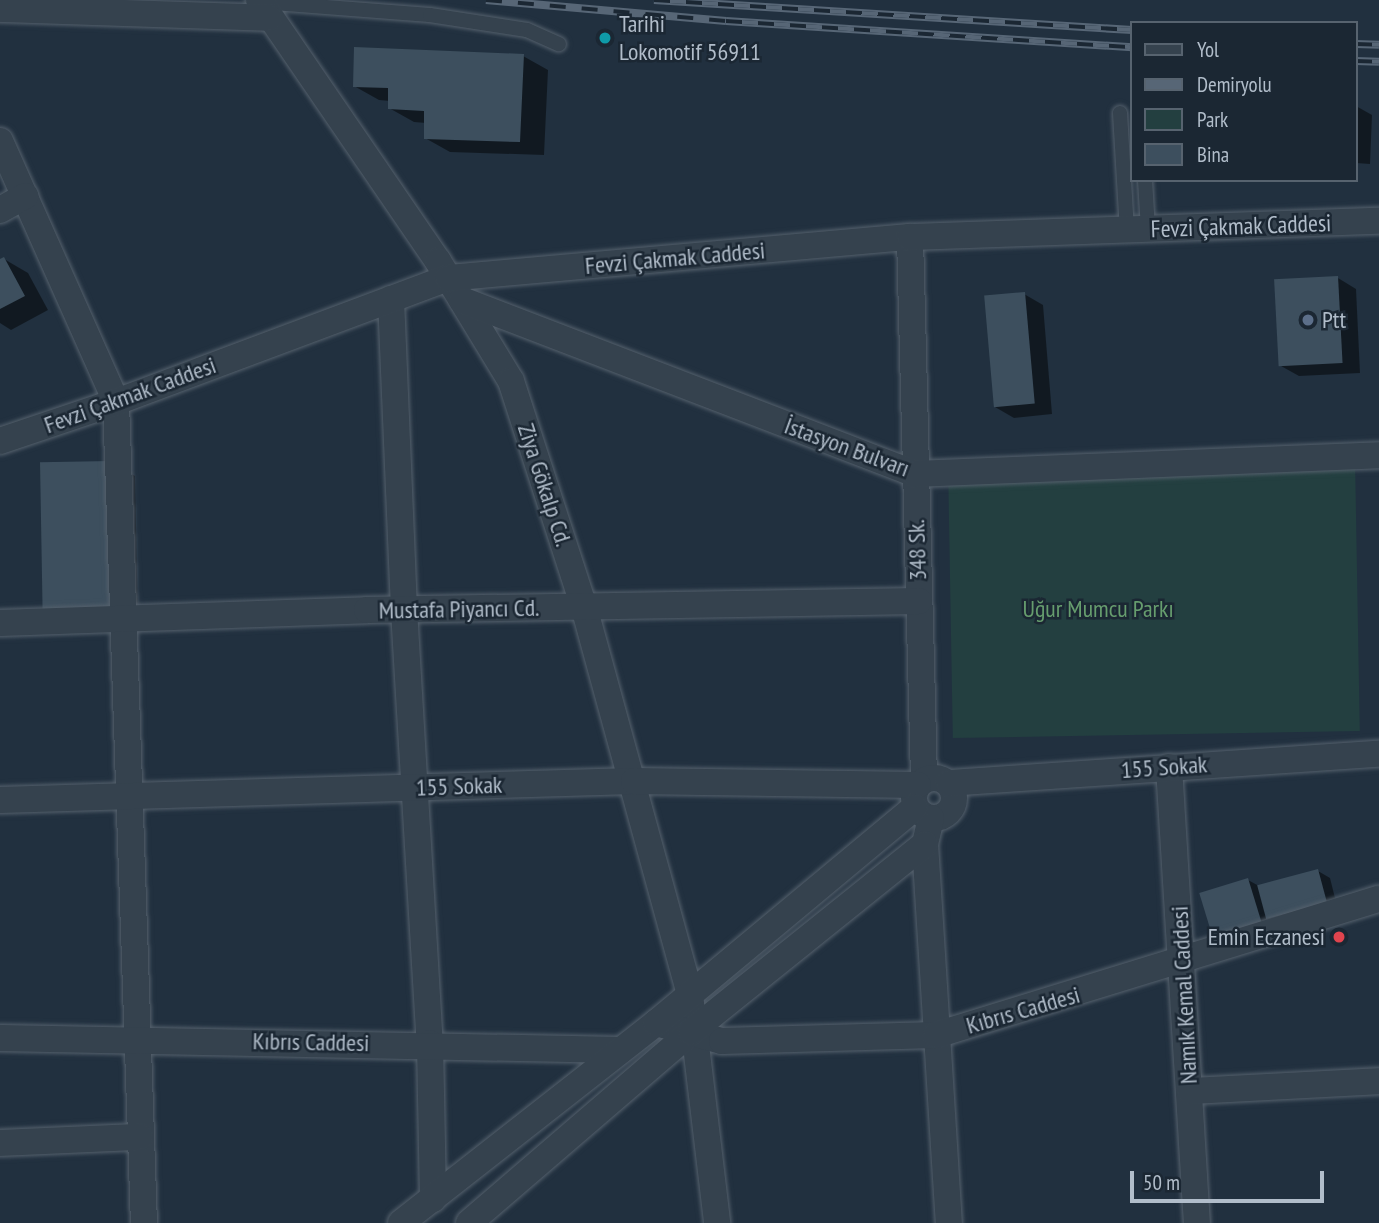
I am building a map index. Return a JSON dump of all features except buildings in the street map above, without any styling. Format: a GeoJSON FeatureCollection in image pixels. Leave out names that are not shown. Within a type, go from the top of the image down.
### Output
{"type":"FeatureCollection","features":[{"type":"Feature","properties":{"kind":"street"},"geometry":{"type":"LineString","coordinates":[[0,9],[262,7]]}},
{"type":"Feature","properties":{"kind":"street","name":"Ziya Gökalp Cd."},"geometry":{"type":"LineString","coordinates":[[262,7],[448,278],[512,381],[634,781],[690,995],[691,1032],[716,1223]]}},
{"type":"Feature","properties":{"kind":"street"},"geometry":{"type":"LineString","coordinates":[[0,141],[116,402],[135,1039],[144,1223]]}},
{"type":"Feature","properties":{"kind":"street"},"geometry":{"type":"LineString","coordinates":[[0,209],[24,196]]}},
{"type":"Feature","properties":{"kind":"street","name":"Fevzi Çakmak Caddesi"},"geometry":{"type":"LineString","coordinates":[[0,441],[116,402],[448,278],[910,237],[1379,221]]}},
{"type":"Feature","properties":{"kind":"street","name":"348 Sk."},"geometry":{"type":"LineString","coordinates":[[910,237],[915,474],[927,794],[925,844],[948,1223]]}},
{"type":"Feature","properties":{"kind":"street"},"geometry":{"type":"LineString","coordinates":[[391,299],[404,610],[430,1044],[433,1199]]}},
{"type":"Feature","properties":{"kind":"street","name":"İstasyon Bulvarı"},"geometry":{"type":"LineString","coordinates":[[462,300],[915,474],[1379,455]]}},
{"type":"Feature","properties":{"kind":"street","name":"Mustafa Piyancı Cd."},"geometry":{"type":"LineString","coordinates":[[0,623],[404,610],[919,601]]}},
{"type":"Feature","properties":{"kind":"street","name":"155 Sokak"},"geometry":{"type":"LineString","coordinates":[[0,800],[634,781],[927,794],[1169,766],[1379,754]]}},
{"type":"Feature","properties":{"kind":"street","name":"Namık Kemal Caddesi"},"geometry":{"type":"LineString","coordinates":[[1169,766],[1197,1223]]}},
{"type":"Feature","properties":{"kind":"street"},"geometry":{"type":"LineString","coordinates":[[401,1223],[656,1023],[927,794]]}},
{"type":"Feature","properties":{"kind":"street"},"geometry":{"type":"LineString","coordinates":[[469,1223],[691,1032],[925,844]]}},
{"type":"Feature","properties":{"kind":"street","name":"Kıbrıs Caddesi"},"geometry":{"type":"LineString","coordinates":[[656,1023],[722,1041],[755,1043],[936,1035],[1182,963],[1379,899]]}},
{"type":"Feature","properties":{"kind":"street","name":"Kıbrıs Caddesi"},"geometry":{"type":"LineString","coordinates":[[0,1038],[430,1044],[621,1050]]}},
{"type":"Feature","properties":{"kind":"street"},"geometry":{"type":"LineString","coordinates":[[1189,1091],[1379,1081]]}},
{"type":"Feature","properties":{"kind":"street"},"geometry":{"type":"LineString","coordinates":[[0,1143],[140,1137]]}},
{"type":"Feature","properties":{"kind":"lane"},"geometry":{"type":"LineString","coordinates":[[262,7],[430,15],[527,30],[559,44]]}},
{"type":"Feature","properties":{"kind":"lane"},"geometry":{"type":"LineString","coordinates":[[1120,113],[1130,177]]}},
{"type":"Feature","properties":{"kind":"lane"},"geometry":{"type":"LineString","coordinates":[[1131,182],[1138,229]]}},
{"type":"Feature","properties":{"kind":"lane"},"geometry":{"type":"LineString","coordinates":[[1138,229],[1145,182]]}},
{"type":"Feature","properties":{"kind":"green space","name":"Uğur Mumcu Parkı"},"geometry":{"type":"Polygon","coordinates":[[[1355,458],[1360,731],[953,738],[948,465],[1355,458]]]}},
{"type":"Feature","properties":{"kind":"railway"},"geometry":{"type":"LineString","coordinates":[[486,0],[726,21],[1130,47]]}},
{"type":"Feature","properties":{"kind":"railway"},"geometry":{"type":"LineString","coordinates":[[654,0],[1130,30]]}},
{"type":"Feature","properties":{"kind":"railway"},"geometry":{"type":"LineString","coordinates":[[1358,44],[1379,45]]}},
{"type":"Feature","properties":{"kind":"railway"},"geometry":{"type":"LineString","coordinates":[[1358,61],[1379,62]]}},
{"type":"Feature","properties":{"kind":"place","name":"Tarihi Lokomotif 56911"},"geometry":{"type":"Point","coordinates":[605,38]}},
{"type":"Feature","properties":{"kind":"place","name":"Ptt"},"geometry":{"type":"Point","coordinates":[1308,320]}},
{"type":"Feature","properties":{"kind":"place","name":"Emin Eczanesi"},"geometry":{"type":"Point","coordinates":[1339,937]}}]}
